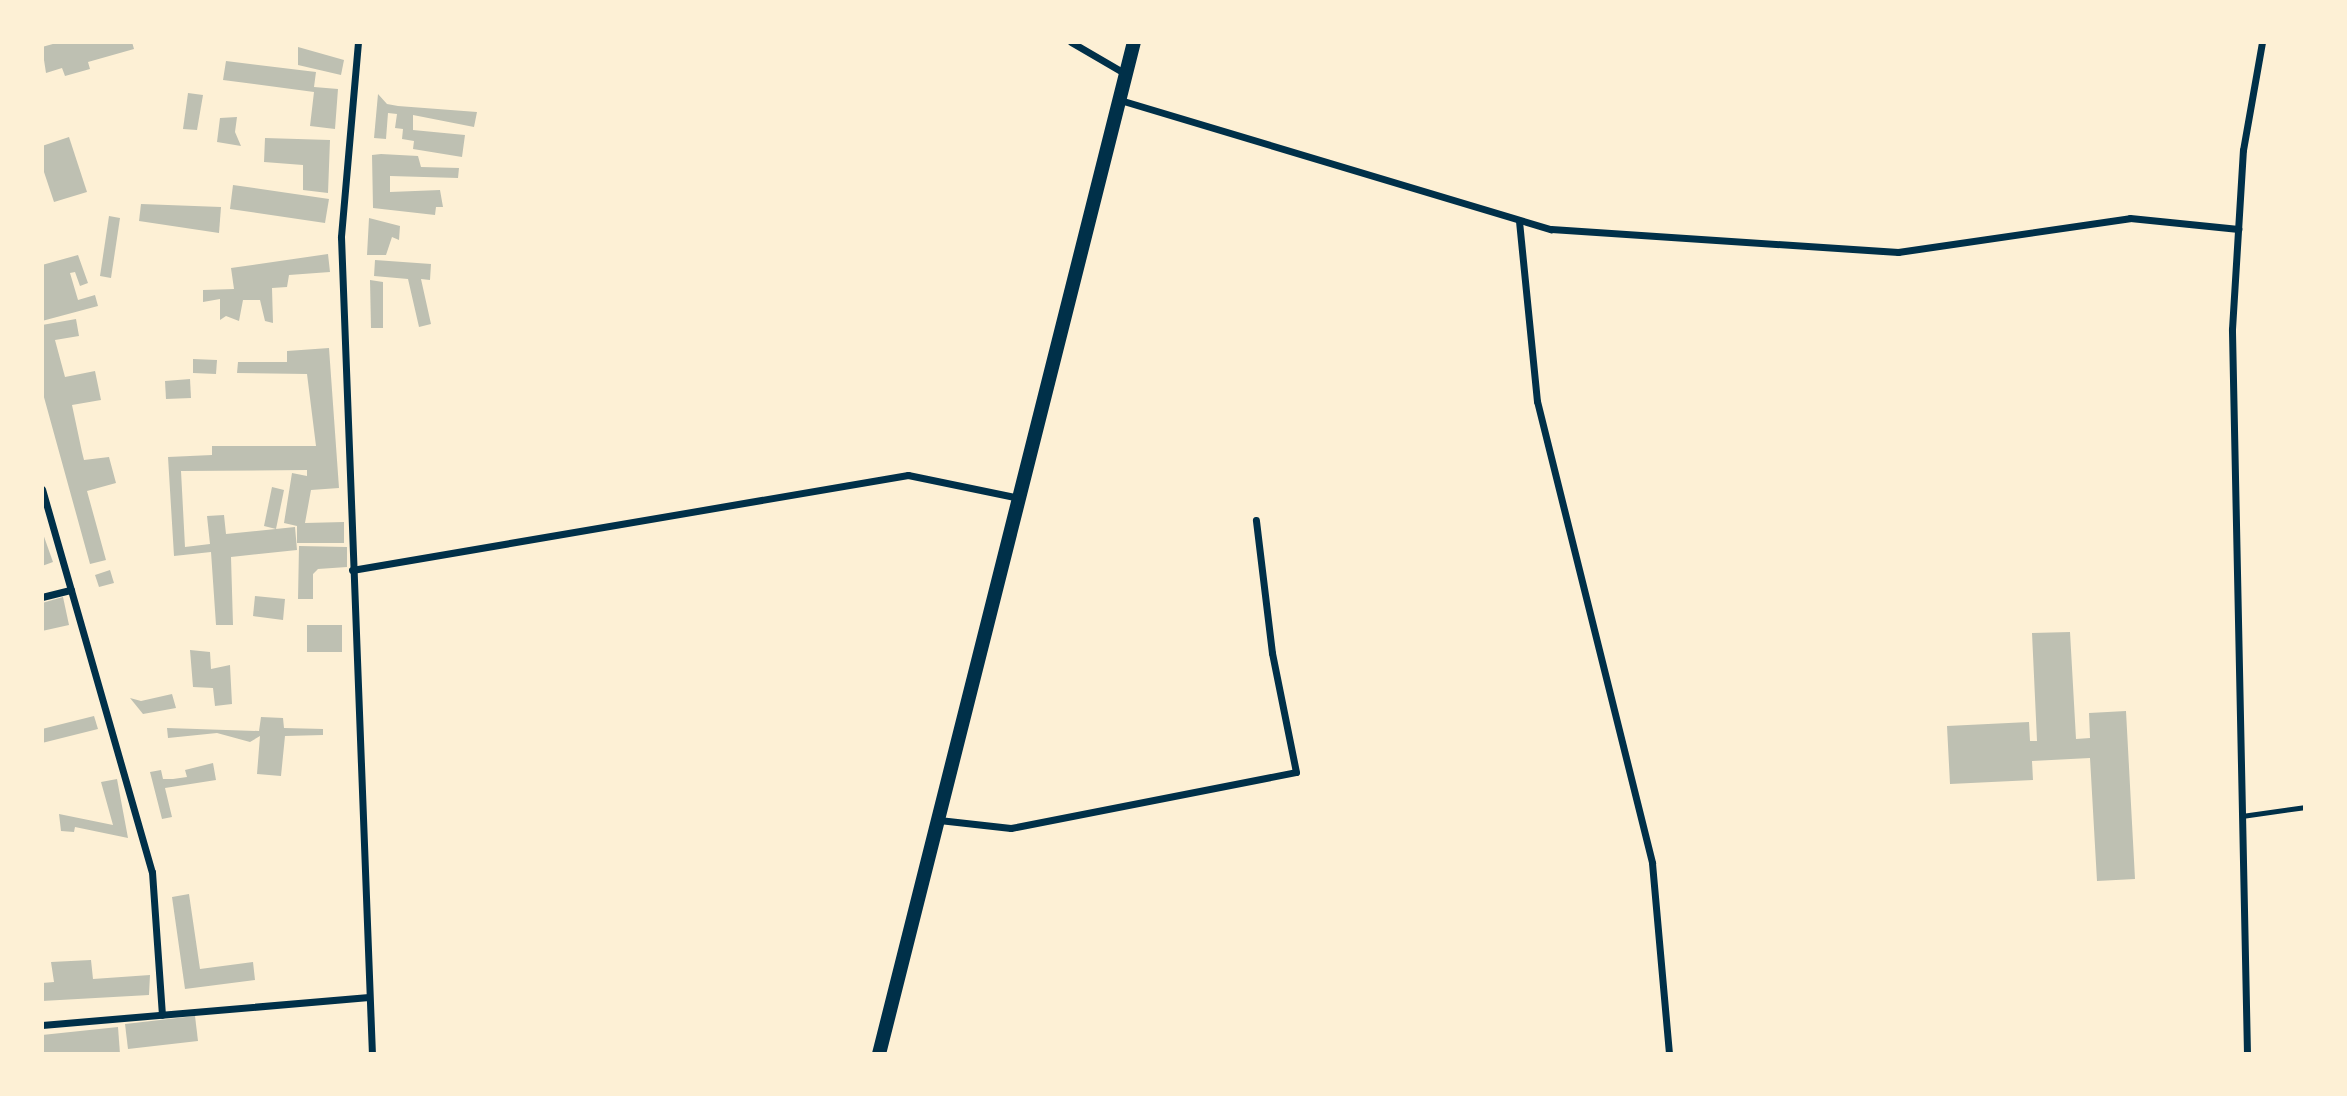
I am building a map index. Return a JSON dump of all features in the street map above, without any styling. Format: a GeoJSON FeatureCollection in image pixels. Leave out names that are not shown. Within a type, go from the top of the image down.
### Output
{"type":"FeatureCollection","features":[{"type":"Feature","properties":{"kind":"main road"},"geometry":{"type":"LineString","coordinates":[[879,1054],[1134,42]]}},
{"type":"Feature","properties":{"kind":"street"},"geometry":{"type":"LineString","coordinates":[[358,42],[341,237],[372,1054]]}},
{"type":"Feature","properties":{"kind":"street"},"geometry":{"type":"LineString","coordinates":[[1071,42],[1126,74]]}},
{"type":"Feature","properties":{"kind":"street"},"geometry":{"type":"LineString","coordinates":[[2247,1054],[2232,329],[2243,150],[2262,42]]}},
{"type":"Feature","properties":{"kind":"street"},"geometry":{"type":"LineString","coordinates":[[1120,100],[1519,222],[1551,229],[1898,252],[2130,218],[2238,229]]}},
{"type":"Feature","properties":{"kind":"street"},"geometry":{"type":"LineString","coordinates":[[1519,222],[1537,401],[1652,863],[1669,1054]]}},
{"type":"Feature","properties":{"kind":"street"},"geometry":{"type":"LineString","coordinates":[[352,570],[908,475],[1019,498]]}},
{"type":"Feature","properties":{"kind":"street"},"geometry":{"type":"LineString","coordinates":[[42,489],[152,872],[162,1015]]}},
{"type":"Feature","properties":{"kind":"street"},"geometry":{"type":"LineString","coordinates":[[938,820],[1011,828],[1296,772],[1272,653],[1256,520]]}},
{"type":"Feature","properties":{"kind":"street"},"geometry":{"type":"LineString","coordinates":[[42,597],[71,590]]}},
{"type":"Feature","properties":{"kind":"street"},"geometry":{"type":"LineString","coordinates":[[42,1025],[369,997]]}},
{"type":"Feature","properties":{"kind":"lane"},"geometry":{"type":"LineString","coordinates":[[2242,816],[2305,807]]}},
{"type":"Feature","properties":{"kind":"building"},"geometry":{"type":"Polygon","coordinates":[[[60,42],[132,42],[134,49],[88,62],[90,69],[65,76],[62,68],[46,73],[42,47],[60,42]]]}},
{"type":"Feature","properties":{"kind":"building"},"geometry":{"type":"Polygon","coordinates":[[[298,47],[344,60],[341,75],[298,65],[298,47]]]}},
{"type":"Feature","properties":{"kind":"building"},"geometry":{"type":"Polygon","coordinates":[[[226,61],[316,72],[314,87],[338,89],[335,129],[310,126],[314,92],[223,80],[226,61]]]}},
{"type":"Feature","properties":{"kind":"building"},"geometry":{"type":"Polygon","coordinates":[[[188,93],[203,95],[197,130],[183,129],[188,93]]]}},
{"type":"Feature","properties":{"kind":"building"},"geometry":{"type":"Polygon","coordinates":[[[378,94],[387,104],[398,106],[477,112],[474,127],[413,115],[413,130],[465,135],[462,157],[413,149],[414,141],[402,139],[403,129],[395,128],[397,114],[388,113],[386,139],[374,138],[378,94]]]}},
{"type":"Feature","properties":{"kind":"building"},"geometry":{"type":"Polygon","coordinates":[[[237,117],[235,132],[241,146],[217,142],[220,118],[237,117]]]}},
{"type":"Feature","properties":{"kind":"building"},"geometry":{"type":"Polygon","coordinates":[[[69,137],[87,192],[54,202],[42,166],[42,146],[69,137]]]}},
{"type":"Feature","properties":{"kind":"building"},"geometry":{"type":"Polygon","coordinates":[[[265,138],[330,140],[328,193],[303,190],[303,165],[264,162],[265,138]]]}},
{"type":"Feature","properties":{"kind":"building"},"geometry":{"type":"Polygon","coordinates":[[[372,155],[418,156],[421,167],[459,168],[458,178],[390,176],[390,192],[440,190],[443,207],[436,207],[435,215],[373,208],[372,155]]]}},
{"type":"Feature","properties":{"kind":"building"},"geometry":{"type":"Polygon","coordinates":[[[233,185],[329,199],[325,223],[230,209],[233,185]]]}},
{"type":"Feature","properties":{"kind":"building"},"geometry":{"type":"Polygon","coordinates":[[[141,204],[221,207],[219,233],[139,221],[141,204]]]}},
{"type":"Feature","properties":{"kind":"building"},"geometry":{"type":"Polygon","coordinates":[[[109,216],[120,218],[111,278],[100,276],[109,216]]]}},
{"type":"Feature","properties":{"kind":"building"},"geometry":{"type":"Polygon","coordinates":[[[369,218],[400,226],[399,240],[392,237],[386,255],[367,255],[369,218]]]}},
{"type":"Feature","properties":{"kind":"building"},"geometry":{"type":"Polygon","coordinates":[[[328,254],[330,272],[289,275],[287,287],[272,288],[273,323],[265,321],[260,300],[243,300],[239,321],[226,316],[220,320],[220,299],[203,302],[203,290],[234,289],[231,268],[328,254]]]}},
{"type":"Feature","properties":{"kind":"building"},"geometry":{"type":"Polygon","coordinates":[[[78,255],[88,283],[80,286],[75,272],[70,273],[78,300],[95,295],[98,306],[42,321],[42,265],[78,255]]]}},
{"type":"Feature","properties":{"kind":"building"},"geometry":{"type":"Polygon","coordinates":[[[375,260],[431,264],[430,280],[421,279],[431,324],[419,327],[408,279],[374,276],[375,260]]]}},
{"type":"Feature","properties":{"kind":"building"},"geometry":{"type":"Polygon","coordinates":[[[370,280],[383,282],[383,328],[371,328],[370,280]]]}},
{"type":"Feature","properties":{"kind":"building"},"geometry":{"type":"Polygon","coordinates":[[[76,319],[79,336],[55,340],[65,377],[95,371],[101,400],[72,405],[82,452],[84,460],[109,457],[116,483],[87,491],[106,560],[90,564],[42,390],[42,325],[76,319]]]}},
{"type":"Feature","properties":{"kind":"building"},"geometry":{"type":"Polygon","coordinates":[[[329,348],[339,488],[311,490],[305,523],[344,522],[344,543],[297,543],[297,526],[284,523],[292,473],[307,476],[307,470],[181,471],[185,547],[210,544],[207,516],[224,515],[226,534],[295,527],[297,550],[231,557],[233,625],[216,625],[211,552],[174,556],[168,457],[212,455],[212,446],[316,446],[307,374],[237,373],[238,362],[287,362],[287,351],[329,348]]]}},
{"type":"Feature","properties":{"kind":"building"},"geometry":{"type":"Polygon","coordinates":[[[193,359],[217,360],[216,374],[193,373],[193,359]]]}},
{"type":"Feature","properties":{"kind":"building"},"geometry":{"type":"Polygon","coordinates":[[[190,379],[191,398],[166,399],[165,381],[190,379]]]}},
{"type":"Feature","properties":{"kind":"building"},"geometry":{"type":"Polygon","coordinates":[[[272,487],[284,490],[276,529],[264,526],[272,487]]]}},
{"type":"Feature","properties":{"kind":"building"},"geometry":{"type":"Polygon","coordinates":[[[42,531],[53,562],[42,566],[42,531]]]}},
{"type":"Feature","properties":{"kind":"building"},"geometry":{"type":"Polygon","coordinates":[[[299,546],[347,547],[347,567],[318,569],[313,574],[313,599],[298,599],[299,546]]]}},
{"type":"Feature","properties":{"kind":"building"},"geometry":{"type":"Polygon","coordinates":[[[110,570],[114,583],[99,587],[95,575],[110,570]]]}},
{"type":"Feature","properties":{"kind":"building"},"geometry":{"type":"Polygon","coordinates":[[[255,596],[285,599],[283,620],[253,616],[255,596]]]}},
{"type":"Feature","properties":{"kind":"building"},"geometry":{"type":"Polygon","coordinates":[[[63,597],[69,625],[42,631],[42,603],[63,597]]]}},
{"type":"Feature","properties":{"kind":"building"},"geometry":{"type":"Polygon","coordinates":[[[307,625],[342,625],[342,652],[307,652],[307,625]]]}},
{"type":"Feature","properties":{"kind":"building"},"geometry":{"type":"Polygon","coordinates":[[[2070,632],[2076,739],[2090,738],[2089,713],[2126,711],[2135,879],[2097,881],[2090,758],[2032,761],[2033,780],[1950,784],[1947,726],[2029,722],[2030,741],[2037,741],[2032,633],[2070,632]]]}},
{"type":"Feature","properties":{"kind":"building"},"geometry":{"type":"Polygon","coordinates":[[[190,650],[210,652],[211,669],[230,665],[232,704],[215,706],[213,688],[193,687],[190,650]]]}},
{"type":"Feature","properties":{"kind":"building"},"geometry":{"type":"Polygon","coordinates":[[[172,694],[176,708],[143,714],[130,698],[141,701],[172,694]]]}},
{"type":"Feature","properties":{"kind":"building"},"geometry":{"type":"Polygon","coordinates":[[[94,716],[98,729],[42,743],[42,729],[94,716]]]}},
{"type":"Feature","properties":{"kind":"building"},"geometry":{"type":"Polygon","coordinates":[[[261,717],[283,718],[284,728],[323,729],[323,735],[285,736],[281,776],[257,774],[260,736],[250,742],[217,733],[168,738],[167,728],[259,731],[261,717]]]}},
{"type":"Feature","properties":{"kind":"building"},"geometry":{"type":"Polygon","coordinates":[[[213,763],[216,780],[165,788],[172,817],[162,819],[150,772],[161,770],[163,779],[187,777],[185,770],[213,763]]]}},
{"type":"Feature","properties":{"kind":"building"},"geometry":{"type":"Polygon","coordinates":[[[117,779],[128,838],[75,827],[74,832],[61,831],[59,814],[113,825],[101,782],[117,779]]]}},
{"type":"Feature","properties":{"kind":"building"},"geometry":{"type":"Polygon","coordinates":[[[189,894],[200,969],[253,962],[255,980],[185,989],[172,897],[189,894]]]}},
{"type":"Feature","properties":{"kind":"building"},"geometry":{"type":"Polygon","coordinates":[[[91,960],[93,979],[150,975],[149,995],[42,1001],[42,983],[54,982],[51,962],[91,960]]]}},
{"type":"Feature","properties":{"kind":"building"},"geometry":{"type":"Polygon","coordinates":[[[195,1016],[198,1041],[128,1049],[125,1024],[195,1016]]]}},
{"type":"Feature","properties":{"kind":"building"},"geometry":{"type":"Polygon","coordinates":[[[118,1027],[120,1054],[42,1054],[42,1035],[118,1027]]]}}]}
